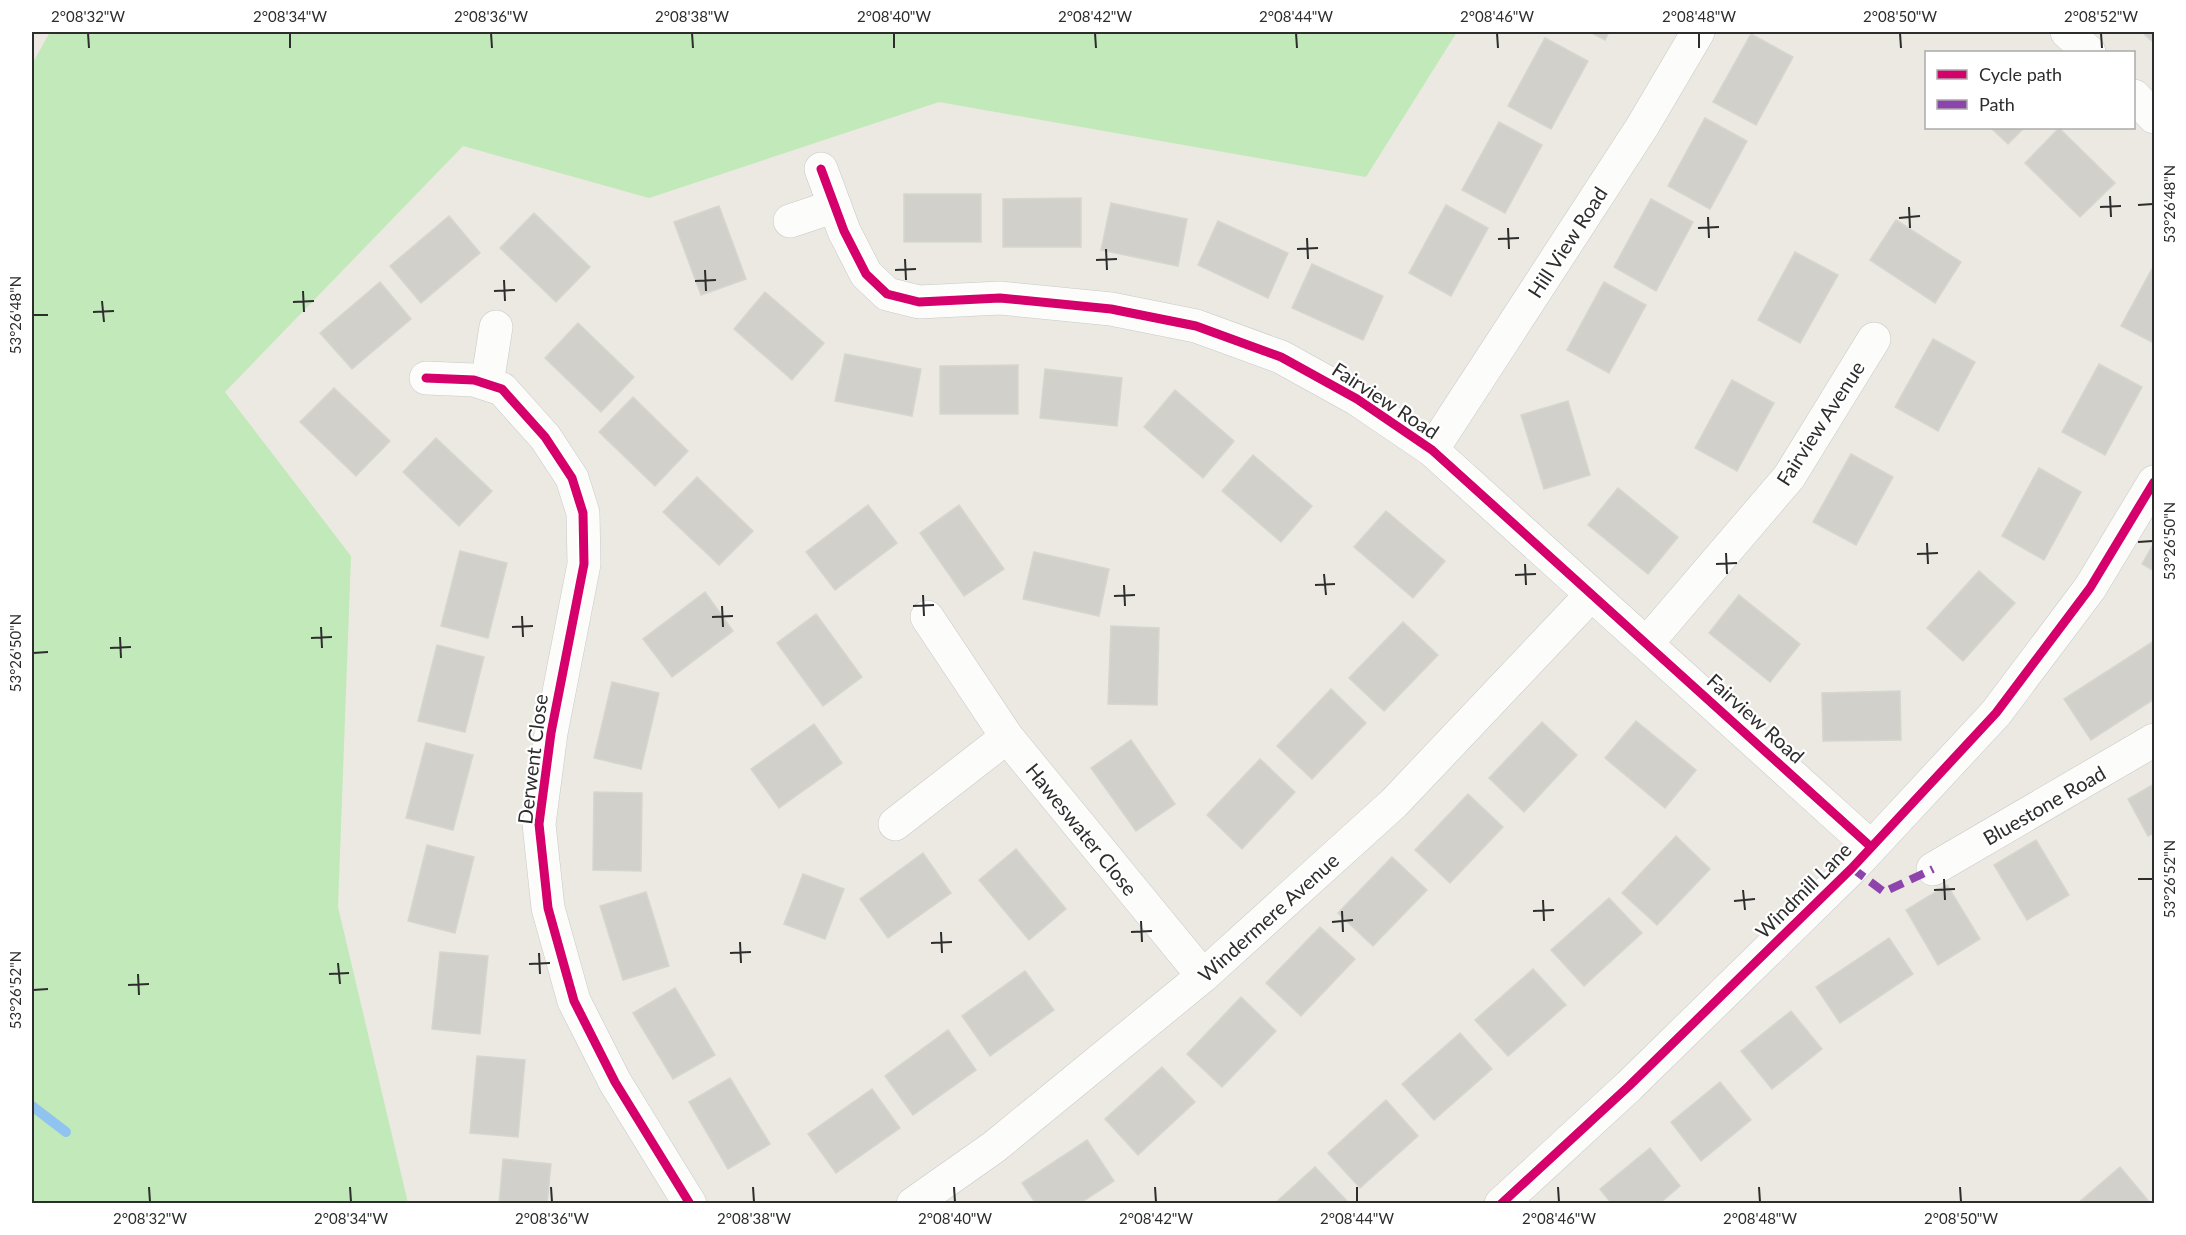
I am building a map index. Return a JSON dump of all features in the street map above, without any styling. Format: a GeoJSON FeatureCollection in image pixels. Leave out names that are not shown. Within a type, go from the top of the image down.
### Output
{"type":"FeatureCollection","features":[{"type":"Feature","properties":{"kind":"street","name":"Hill View Road"},"geometry":{"type":"LineString","coordinates":[[1432,450],[1642,128],[1698,32]]}},
{"type":"Feature","properties":{"kind":"street"},"geometry":{"type":"LineString","coordinates":[[2067,32],[2088,51]]}},
{"type":"Feature","properties":{"kind":"street"},"geometry":{"type":"LineString","coordinates":[[2135,98],[2154,117]]}},
{"type":"Feature","properties":{"kind":"street","name":"Fairview Road"},"geometry":{"type":"LineString","coordinates":[[821,169],[844,231],[867,274],[887,294],[920,303],[1000,298],[1111,309],[1196,326],[1281,357],[1357,399],[1432,450],[1871,847]]}},
{"type":"Feature","properties":{"kind":"street"},"geometry":{"type":"LineString","coordinates":[[790,221],[835,206]]}},
{"type":"Feature","properties":{"kind":"street"},"geometry":{"type":"LineString","coordinates":[[487,384],[496,327]]}},
{"type":"Feature","properties":{"kind":"street","name":"Fairview Avenue"},"geometry":{"type":"LineString","coordinates":[[1647,643],[1789,477],[1874,339]]}},
{"type":"Feature","properties":{"kind":"street","name":"Derwent Close"},"geometry":{"type":"LineString","coordinates":[[426,378],[474,380],[502,389],[545,437],[572,478],[583,513],[584,564],[551,733],[539,824],[548,908],[574,1002],[615,1082],[690,1203]]}},
{"type":"Feature","properties":{"kind":"street","name":"Windmill Lane"},"geometry":{"type":"LineString","coordinates":[[1501,1203],[1629,1086],[1852,868],[1996,713],[2090,588],[2154,482]]}},
{"type":"Feature","properties":{"kind":"street","name":"Windermere Avenue"},"geometry":{"type":"LineString","coordinates":[[913,1203],[994,1147],[1203,976],[1394,802],[1591,595]]}},
{"type":"Feature","properties":{"kind":"street","name":"Haweswater Close"},"geometry":{"type":"LineString","coordinates":[[927,617],[1007,737],[1203,976]]}},
{"type":"Feature","properties":{"kind":"street"},"geometry":{"type":"LineString","coordinates":[[895,824],[1007,737]]}},
{"type":"Feature","properties":{"kind":"street","name":"Bluestone Road"},"geometry":{"type":"LineString","coordinates":[[1934,869],[2154,740]]}},
{"type":"Feature","properties":{"kind":"green space"},"geometry":{"type":"Polygon","coordinates":[[[50,32],[1457,32],[1366,177],[939,102],[649,198],[463,146],[225,392],[351,556],[338,907],[408,1203],[32,1204],[32,64],[50,32]]]}},
{"type":"Feature","properties":{"kind":"building"},"geometry":{"type":"Polygon","coordinates":[[[1590,32],[1609,32],[1605,40],[1590,32]]]}},
{"type":"Feature","properties":{"kind":"building"},"geometry":{"type":"Polygon","coordinates":[[[2142,32],[2154,32],[2154,43],[2142,32]]]}},
{"type":"Feature","properties":{"kind":"building"},"geometry":{"type":"Polygon","coordinates":[[[1751,34],[1793,57],[1756,125],[1713,102],[1751,34]]]}},
{"type":"Feature","properties":{"kind":"building"},"geometry":{"type":"Polygon","coordinates":[[[1545,38],[1588,61],[1551,129],[1508,106],[1545,38]]]}},
{"type":"Feature","properties":{"kind":"building"},"geometry":{"type":"Polygon","coordinates":[[[1705,118],[1747,141],[1710,209],[1668,186],[1705,118]]]}},
{"type":"Feature","properties":{"kind":"building"},"geometry":{"type":"Polygon","coordinates":[[[1499,122],[1542,145],[1505,213],[1462,190],[1499,122]]]}},
{"type":"Feature","properties":{"kind":"building"},"geometry":{"type":"Polygon","coordinates":[[[1992,129],[2023,129],[2008,144],[1992,129]]]}},
{"type":"Feature","properties":{"kind":"building"},"geometry":{"type":"Polygon","coordinates":[[[2060,129],[2115,183],[2080,217],[2025,163],[2060,129]]]}},
{"type":"Feature","properties":{"kind":"building"},"geometry":{"type":"Polygon","coordinates":[[[904,194],[981,194],[981,242],[904,242],[904,194]]]}},
{"type":"Feature","properties":{"kind":"building"},"geometry":{"type":"Polygon","coordinates":[[[1081,198],[1081,247],[1003,247],[1003,199],[1081,198]]]}},
{"type":"Feature","properties":{"kind":"building"},"geometry":{"type":"Polygon","coordinates":[[[1651,199],[1693,222],[1656,291],[1614,267],[1651,199]]]}},
{"type":"Feature","properties":{"kind":"building"},"geometry":{"type":"Polygon","coordinates":[[[1111,203],[1187,219],[1178,266],[1101,250],[1111,203]]]}},
{"type":"Feature","properties":{"kind":"building"},"geometry":{"type":"Polygon","coordinates":[[[1446,205],[1488,228],[1451,296],[1409,273],[1446,205]]]}},
{"type":"Feature","properties":{"kind":"building"},"geometry":{"type":"Polygon","coordinates":[[[719,206],[746,279],[701,295],[674,222],[719,206]]]}},
{"type":"Feature","properties":{"kind":"building"},"geometry":{"type":"Polygon","coordinates":[[[534,213],[590,267],[556,302],[500,248],[534,213]]]}},
{"type":"Feature","properties":{"kind":"building"},"geometry":{"type":"Polygon","coordinates":[[[449,216],[480,253],[421,303],[390,266],[449,216]]]}},
{"type":"Feature","properties":{"kind":"building"},"geometry":{"type":"Polygon","coordinates":[[[1896,220],[1961,262],[1935,303],[1870,260],[1896,220]]]}},
{"type":"Feature","properties":{"kind":"building"},"geometry":{"type":"Polygon","coordinates":[[[1218,221],[1288,253],[1268,298],[1198,265],[1218,221]]]}},
{"type":"Feature","properties":{"kind":"building"},"geometry":{"type":"Polygon","coordinates":[[[1795,252],[1838,275],[1800,343],[1758,320],[1795,252]]]}},
{"type":"Feature","properties":{"kind":"building"},"geometry":{"type":"Polygon","coordinates":[[[1312,264],[1383,296],[1363,340],[1292,308],[1312,264]]]}},
{"type":"Feature","properties":{"kind":"building"},"geometry":{"type":"Polygon","coordinates":[[[2154,265],[2154,343],[2121,326],[2154,265]]]}},
{"type":"Feature","properties":{"kind":"building"},"geometry":{"type":"Polygon","coordinates":[[[380,282],[411,319],[352,369],[320,333],[380,282]]]}},
{"type":"Feature","properties":{"kind":"building"},"geometry":{"type":"Polygon","coordinates":[[[1604,282],[1646,305],[1609,373],[1567,350],[1604,282]]]}},
{"type":"Feature","properties":{"kind":"building"},"geometry":{"type":"Polygon","coordinates":[[[765,292],[824,343],[792,380],[734,329],[765,292]]]}},
{"type":"Feature","properties":{"kind":"building"},"geometry":{"type":"Polygon","coordinates":[[[578,323],[634,377],[601,412],[545,358],[578,323]]]}},
{"type":"Feature","properties":{"kind":"building"},"geometry":{"type":"Polygon","coordinates":[[[1933,339],[1975,362],[1938,431],[1895,407],[1933,339]]]}},
{"type":"Feature","properties":{"kind":"building"},"geometry":{"type":"Polygon","coordinates":[[[845,354],[921,369],[912,416],[835,401],[845,354]]]}},
{"type":"Feature","properties":{"kind":"building"},"geometry":{"type":"Polygon","coordinates":[[[2099,364],[2142,387],[2105,455],[2062,432],[2099,364]]]}},
{"type":"Feature","properties":{"kind":"building"},"geometry":{"type":"Polygon","coordinates":[[[1018,365],[1018,414],[940,414],[940,366],[1018,365]]]}},
{"type":"Feature","properties":{"kind":"building"},"geometry":{"type":"Polygon","coordinates":[[[1045,369],[1122,378],[1117,426],[1040,418],[1045,369]]]}},
{"type":"Feature","properties":{"kind":"building"},"geometry":{"type":"Polygon","coordinates":[[[1732,380],[1774,403],[1737,471],[1695,448],[1732,380]]]}},
{"type":"Feature","properties":{"kind":"building"},"geometry":{"type":"Polygon","coordinates":[[[334,388],[390,441],[356,476],[300,422],[334,388]]]}},
{"type":"Feature","properties":{"kind":"building"},"geometry":{"type":"Polygon","coordinates":[[[1175,390],[1234,441],[1203,478],[1144,427],[1175,390]]]}},
{"type":"Feature","properties":{"kind":"building"},"geometry":{"type":"Polygon","coordinates":[[[633,397],[688,451],[655,486],[599,432],[633,397]]]}},
{"type":"Feature","properties":{"kind":"building"},"geometry":{"type":"Polygon","coordinates":[[[1568,401],[1590,475],[1544,489],[1521,415],[1568,401]]]}},
{"type":"Feature","properties":{"kind":"building"},"geometry":{"type":"Polygon","coordinates":[[[436,438],[492,491],[459,526],[403,472],[436,438]]]}},
{"type":"Feature","properties":{"kind":"building"},"geometry":{"type":"Polygon","coordinates":[[[1851,454],[1893,477],[1856,545],[1813,522],[1851,454]]]}},
{"type":"Feature","properties":{"kind":"building"},"geometry":{"type":"Polygon","coordinates":[[[1253,455],[1312,506],[1281,542],[1222,491],[1253,455]]]}},
{"type":"Feature","properties":{"kind":"building"},"geometry":{"type":"Polygon","coordinates":[[[2039,468],[2081,492],[2044,560],[2002,536],[2039,468]]]}},
{"type":"Feature","properties":{"kind":"building"},"geometry":{"type":"Polygon","coordinates":[[[697,477],[753,531],[719,565],[663,512],[697,477]]]}},
{"type":"Feature","properties":{"kind":"building"},"geometry":{"type":"Polygon","coordinates":[[[1618,488],[1678,537],[1648,574],[1588,525],[1618,488]]]}},
{"type":"Feature","properties":{"kind":"building"},"geometry":{"type":"Polygon","coordinates":[[[868,505],[897,543],[835,590],[806,552],[868,505]]]}},
{"type":"Feature","properties":{"kind":"building"},"geometry":{"type":"Polygon","coordinates":[[[959,505],[1004,569],[964,596],[920,533],[959,505]]]}},
{"type":"Feature","properties":{"kind":"building"},"geometry":{"type":"Polygon","coordinates":[[[1386,511],[1445,561],[1413,598],[1354,547],[1386,511]]]}},
{"type":"Feature","properties":{"kind":"building"},"geometry":{"type":"Polygon","coordinates":[[[2154,543],[2154,571],[2142,564],[2154,543]]]}},
{"type":"Feature","properties":{"kind":"building"},"geometry":{"type":"Polygon","coordinates":[[[460,551],[507,563],[488,638],[441,626],[460,551]]]}},
{"type":"Feature","properties":{"kind":"building"},"geometry":{"type":"Polygon","coordinates":[[[1034,552],[1109,569],[1099,616],[1023,599],[1034,552]]]}},
{"type":"Feature","properties":{"kind":"building"},"geometry":{"type":"Polygon","coordinates":[[[1979,571],[2015,603],[1963,661],[1927,628],[1979,571]]]}},
{"type":"Feature","properties":{"kind":"building"},"geometry":{"type":"Polygon","coordinates":[[[705,592],[733,631],[672,677],[643,639],[705,592]]]}},
{"type":"Feature","properties":{"kind":"building"},"geometry":{"type":"Polygon","coordinates":[[[1739,595],[1800,644],[1770,682],[1709,633],[1739,595]]]}},
{"type":"Feature","properties":{"kind":"building"},"geometry":{"type":"Polygon","coordinates":[[[816,614],[862,677],[823,706],[777,643],[816,614]]]}},
{"type":"Feature","properties":{"kind":"building"},"geometry":{"type":"Polygon","coordinates":[[[1403,622],[1438,655],[1384,711],[1349,678],[1403,622]]]}},
{"type":"Feature","properties":{"kind":"building"},"geometry":{"type":"Polygon","coordinates":[[[1111,626],[1159,628],[1157,705],[1108,704],[1111,626]]]}},
{"type":"Feature","properties":{"kind":"building"},"geometry":{"type":"Polygon","coordinates":[[[2154,641],[2154,699],[2091,740],[2064,699],[2154,641]]]}},
{"type":"Feature","properties":{"kind":"building"},"geometry":{"type":"Polygon","coordinates":[[[437,645],[484,657],[465,732],[418,721],[437,645]]]}},
{"type":"Feature","properties":{"kind":"building"},"geometry":{"type":"Polygon","coordinates":[[[612,682],[659,693],[641,769],[594,758],[612,682]]]}},
{"type":"Feature","properties":{"kind":"building"},"geometry":{"type":"Polygon","coordinates":[[[1331,689],[1366,723],[1312,779],[1277,746],[1331,689]]]}},
{"type":"Feature","properties":{"kind":"building"},"geometry":{"type":"Polygon","coordinates":[[[1900,691],[1901,740],[1823,741],[1822,693],[1900,691]]]}},
{"type":"Feature","properties":{"kind":"building"},"geometry":{"type":"Polygon","coordinates":[[[1636,721],[1696,770],[1665,808],[1605,758],[1636,721]]]}},
{"type":"Feature","properties":{"kind":"building"},"geometry":{"type":"Polygon","coordinates":[[[1542,722],[1577,755],[1524,812],[1489,778],[1542,722]]]}},
{"type":"Feature","properties":{"kind":"building"},"geometry":{"type":"Polygon","coordinates":[[[814,724],[842,763],[779,808],[751,769],[814,724]]]}},
{"type":"Feature","properties":{"kind":"building"},"geometry":{"type":"Polygon","coordinates":[[[1131,740],[1175,804],[1136,831],[1091,768],[1131,740]]]}},
{"type":"Feature","properties":{"kind":"building"},"geometry":{"type":"Polygon","coordinates":[[[426,743],[473,755],[453,830],[406,818],[426,743]]]}},
{"type":"Feature","properties":{"kind":"building"},"geometry":{"type":"Polygon","coordinates":[[[1260,759],[1295,792],[1242,849],[1207,815],[1260,759]]]}},
{"type":"Feature","properties":{"kind":"building"},"geometry":{"type":"Polygon","coordinates":[[[2154,784],[2154,833],[2148,836],[2128,799],[2154,784]]]}},
{"type":"Feature","properties":{"kind":"building"},"geometry":{"type":"Polygon","coordinates":[[[594,792],[642,793],[641,871],[593,870],[594,792]]]}},
{"type":"Feature","properties":{"kind":"building"},"geometry":{"type":"Polygon","coordinates":[[[1468,794],[1503,827],[1450,883],[1415,850],[1468,794]]]}},
{"type":"Feature","properties":{"kind":"building"},"geometry":{"type":"Polygon","coordinates":[[[1676,836],[1710,869],[1657,925],[1622,893],[1676,836]]]}},
{"type":"Feature","properties":{"kind":"building"},"geometry":{"type":"Polygon","coordinates":[[[2036,840],[2069,895],[2027,920],[1994,865],[2036,840]]]}},
{"type":"Feature","properties":{"kind":"building"},"geometry":{"type":"Polygon","coordinates":[[[427,845],[474,857],[455,933],[408,921],[427,845]]]}},
{"type":"Feature","properties":{"kind":"building"},"geometry":{"type":"Polygon","coordinates":[[[1016,849],[1066,909],[1029,940],[979,880],[1016,849]]]}},
{"type":"Feature","properties":{"kind":"building"},"geometry":{"type":"Polygon","coordinates":[[[923,853],[951,893],[888,938],[860,899],[923,853]]]}},
{"type":"Feature","properties":{"kind":"building"},"geometry":{"type":"Polygon","coordinates":[[[1392,857],[1427,890],[1373,946],[1338,913],[1392,857]]]}},
{"type":"Feature","properties":{"kind":"building"},"geometry":{"type":"Polygon","coordinates":[[[803,874],[844,889],[825,939],[784,924],[803,874]]]}},
{"type":"Feature","properties":{"kind":"building"},"geometry":{"type":"Polygon","coordinates":[[[1947,885],[1980,939],[1938,965],[1906,910],[1947,885]]]}},
{"type":"Feature","properties":{"kind":"building"},"geometry":{"type":"Polygon","coordinates":[[[646,892],[669,966],[623,980],[600,906],[646,892]]]}},
{"type":"Feature","properties":{"kind":"building"},"geometry":{"type":"Polygon","coordinates":[[[1609,898],[1642,933],[1584,986],[1551,950],[1609,898]]]}},
{"type":"Feature","properties":{"kind":"building"},"geometry":{"type":"Polygon","coordinates":[[[1320,927],[1355,959],[1301,1016],[1266,983],[1320,927]]]}},
{"type":"Feature","properties":{"kind":"building"},"geometry":{"type":"Polygon","coordinates":[[[1889,938],[1913,974],[1840,1023],[1816,987],[1889,938]]]}},
{"type":"Feature","properties":{"kind":"building"},"geometry":{"type":"Polygon","coordinates":[[[440,952],[488,956],[480,1034],[432,1029],[440,952]]]}},
{"type":"Feature","properties":{"kind":"building"},"geometry":{"type":"Polygon","coordinates":[[[1533,969],[1566,1005],[1508,1056],[1475,1020],[1533,969]]]}},
{"type":"Feature","properties":{"kind":"building"},"geometry":{"type":"Polygon","coordinates":[[[1025,971],[1054,1010],[990,1056],[962,1016],[1025,971]]]}},
{"type":"Feature","properties":{"kind":"building"},"geometry":{"type":"Polygon","coordinates":[[[675,988],[715,1055],[673,1079],[633,1013],[675,988]]]}},
{"type":"Feature","properties":{"kind":"building"},"geometry":{"type":"Polygon","coordinates":[[[1241,997],[1276,1031],[1222,1087],[1187,1054],[1241,997]]]}},
{"type":"Feature","properties":{"kind":"building"},"geometry":{"type":"Polygon","coordinates":[[[1791,1011],[1822,1049],[1772,1089],[1741,1051],[1791,1011]]]}},
{"type":"Feature","properties":{"kind":"building"},"geometry":{"type":"Polygon","coordinates":[[[948,1030],[976,1070],[913,1115],[885,1076],[948,1030]]]}},
{"type":"Feature","properties":{"kind":"building"},"geometry":{"type":"Polygon","coordinates":[[[1460,1033],[1492,1069],[1434,1120],[1402,1084],[1460,1033]]]}},
{"type":"Feature","properties":{"kind":"building"},"geometry":{"type":"Polygon","coordinates":[[[477,1056],[525,1060],[518,1137],[470,1133],[477,1056]]]}},
{"type":"Feature","properties":{"kind":"building"},"geometry":{"type":"Polygon","coordinates":[[[1162,1067],[1195,1102],[1138,1155],[1105,1119],[1162,1067]]]}},
{"type":"Feature","properties":{"kind":"building"},"geometry":{"type":"Polygon","coordinates":[[[730,1078],[770,1144],[728,1169],[689,1102],[730,1078]]]}},
{"type":"Feature","properties":{"kind":"building"},"geometry":{"type":"Polygon","coordinates":[[[1720,1082],[1751,1120],[1701,1161],[1671,1122],[1720,1082]]]}},
{"type":"Feature","properties":{"kind":"building"},"geometry":{"type":"Polygon","coordinates":[[[872,1089],[900,1128],[836,1173],[808,1134],[872,1089]]]}},
{"type":"Feature","properties":{"kind":"building"},"geometry":{"type":"Polygon","coordinates":[[[1386,1100],[1418,1136],[1360,1188],[1328,1153],[1386,1100]]]}},
{"type":"Feature","properties":{"kind":"building"},"geometry":{"type":"Polygon","coordinates":[[[1087,1140],[1114,1181],[1079,1204],[1036,1204],[1022,1183],[1087,1140]]]}},
{"type":"Feature","properties":{"kind":"building"},"geometry":{"type":"Polygon","coordinates":[[[1650,1148],[1680,1186],[1659,1204],[1612,1204],[1600,1189],[1650,1148]]]}},
{"type":"Feature","properties":{"kind":"building"},"geometry":{"type":"Polygon","coordinates":[[[503,1159],[551,1164],[547,1204],[499,1204],[503,1159]]]}},
{"type":"Feature","properties":{"kind":"building"},"geometry":{"type":"Polygon","coordinates":[[[1315,1167],[1348,1202],[1346,1204],[1274,1204],[1315,1167]]]}},
{"type":"Feature","properties":{"kind":"building"},"geometry":{"type":"Polygon","coordinates":[[[2120,1167],[2151,1204],[2077,1204],[2120,1167]]]}},
{"type":"Feature","properties":{"kind":"waterway"},"geometry":{"type":"LineString","coordinates":[[32,1106],[66,1132]]}},
{"type":"Feature","properties":{"kind":"marked path"},"geometry":{"type":"LineString","coordinates":[[1852,868],[1884,892],[1933,869]]}},
{"type":"Feature","properties":{"kind":"cycle path"},"geometry":{"type":"LineString","coordinates":[[821,169],[844,231],[866,274],[887,294],[919,302],[1000,298],[1111,309],[1196,326],[1281,357],[1357,399],[1432,450],[1871,847]]}},
{"type":"Feature","properties":{"kind":"cycle path"},"geometry":{"type":"LineString","coordinates":[[426,378],[474,380],[502,389],[545,437],[572,478],[583,513],[584,564],[551,733],[539,824],[548,908],[574,1001],[615,1082],[690,1204]]}},
{"type":"Feature","properties":{"kind":"cycle path"},"geometry":{"type":"LineString","coordinates":[[1501,1204],[1629,1086],[1852,868],[1996,713],[2090,588],[2154,482]]}}]}
